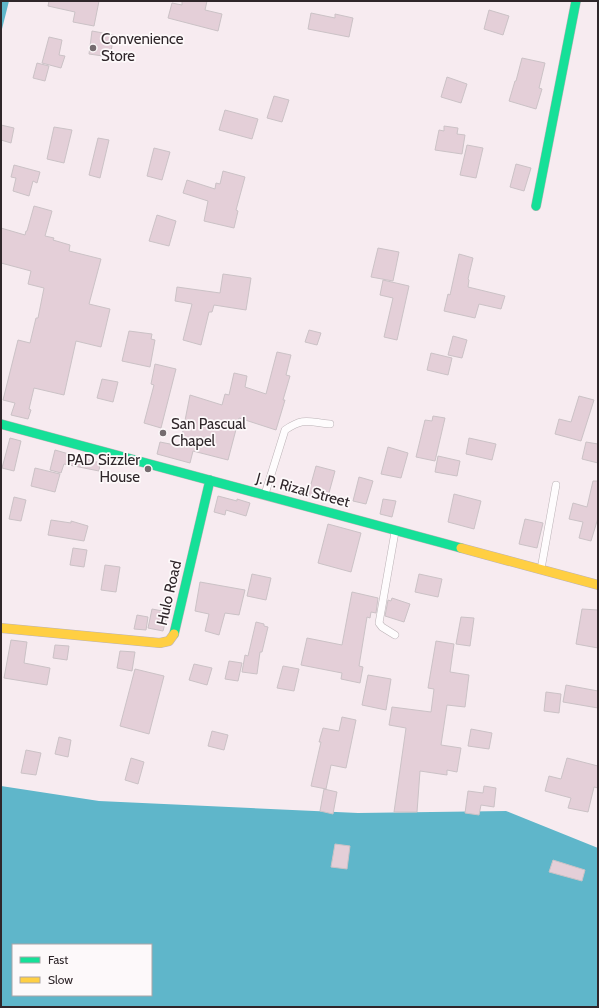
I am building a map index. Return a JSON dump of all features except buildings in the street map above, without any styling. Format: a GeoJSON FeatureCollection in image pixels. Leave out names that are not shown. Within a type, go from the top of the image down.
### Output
{"type":"FeatureCollection","features":[{"type":"Feature","properties":{"kind":"main road"},"geometry":{"type":"LineString","coordinates":[[536,206],[576,1]]}},
{"type":"Feature","properties":{"kind":"main road","name":"J. P. Rizal Street"},"geometry":{"type":"LineString","coordinates":[[1,424],[598,585]]}},
{"type":"Feature","properties":{"kind":"main road","name":"Hulo Road"},"geometry":{"type":"LineString","coordinates":[[1,628],[160,643],[169,641],[174,634],[210,480]]}},
{"type":"Feature","properties":{"kind":"lane"},"geometry":{"type":"LineString","coordinates":[[265,494],[285,430],[302,421],[330,424]]}},
{"type":"Feature","properties":{"kind":"lane"},"geometry":{"type":"LineString","coordinates":[[541,570],[556,485]]}},
{"type":"Feature","properties":{"kind":"lane"},"geometry":{"type":"LineString","coordinates":[[395,530],[379,623],[382,627],[396,635]]}},
{"type":"Feature","properties":{"kind":"water"},"geometry":{"type":"Polygon","coordinates":[[[1,1],[9,1],[1,33],[1,1]]]}},
{"type":"Feature","properties":{"kind":"water"},"geometry":{"type":"Polygon","coordinates":[[[1,786],[99,801],[358,813],[506,811],[598,848],[598,1007],[1,1007],[1,786]]]}},
{"type":"Feature","properties":{"kind":"traffic: fast"},"geometry":{"type":"LineString","coordinates":[[536,206],[576,1]]}},
{"type":"Feature","properties":{"kind":"traffic: fast"},"geometry":{"type":"LineString","coordinates":[[1,424],[461,548]]}},
{"type":"Feature","properties":{"kind":"traffic: fast"},"geometry":{"type":"LineString","coordinates":[[174,634],[210,480]]}},
{"type":"Feature","properties":{"kind":"traffic: slow"},"geometry":{"type":"LineString","coordinates":[[461,548],[598,585]]}},
{"type":"Feature","properties":{"kind":"traffic: slow"},"geometry":{"type":"LineString","coordinates":[[1,628],[160,643],[169,641],[174,634]]}},
{"type":"Feature","properties":{"kind":"place","name":"Convenience Store"},"geometry":{"type":"Point","coordinates":[93,48]}},
{"type":"Feature","properties":{"kind":"place","name":"San Pascual Chapel"},"geometry":{"type":"Point","coordinates":[163,433]}},
{"type":"Feature","properties":{"kind":"place","name":"PAD Sizzler House"},"geometry":{"type":"Point","coordinates":[148,469]}}]}
